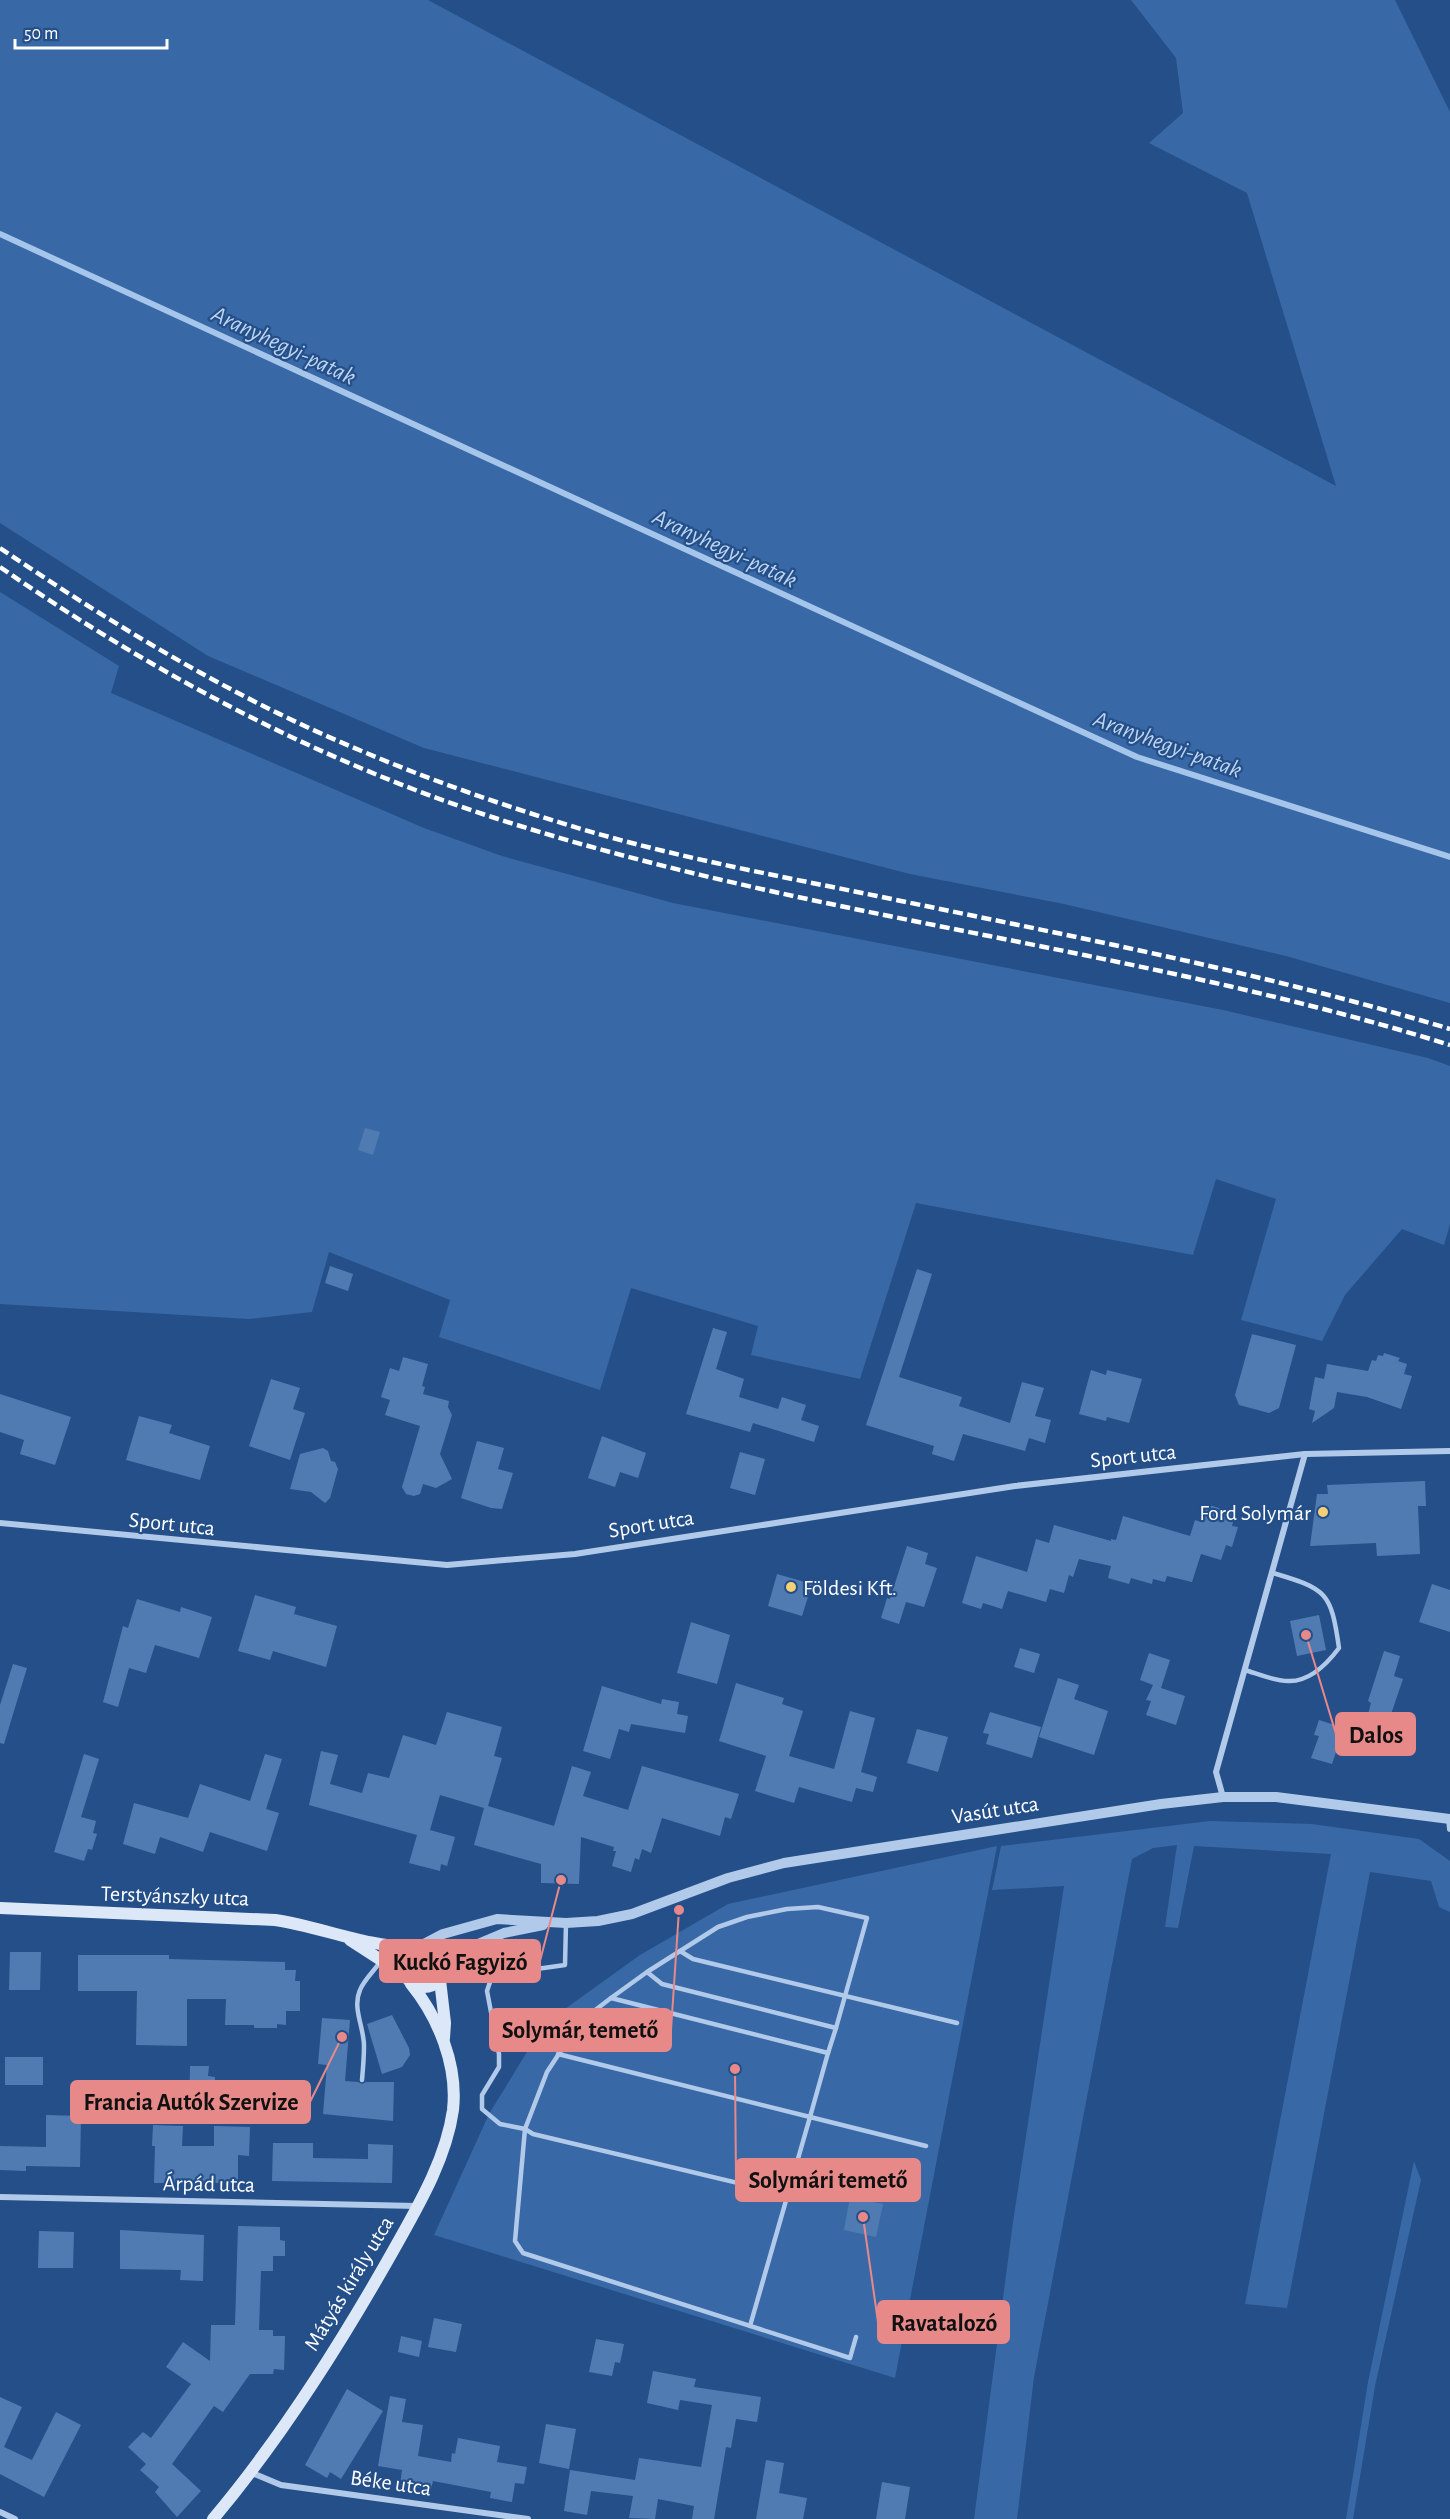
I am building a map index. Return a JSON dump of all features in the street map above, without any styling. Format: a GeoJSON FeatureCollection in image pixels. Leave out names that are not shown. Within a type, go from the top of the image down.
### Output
{"type":"FeatureCollection","features":[{"type":"Feature","properties":{"kind":"main road","name":"Terstyánszky utca"},"geometry":{"type":"LineString","coordinates":[[0,1908],[276,1920],[309,1925],[347,1938],[419,1946]]}},
{"type":"Feature","properties":{"kind":"main road","name":"Terstyánszky utca"},"geometry":{"type":"LineString","coordinates":[[347,1938],[407,1979]]}},
{"type":"Feature","properties":{"kind":"main road"},"geometry":{"type":"LineString","coordinates":[[419,1946],[433,1947],[441,1953],[445,1962],[442,1976],[431,1986],[420,1988],[407,1979],[402,1964],[405,1954],[419,1946]]}},
{"type":"Feature","properties":{"kind":"main road","name":"Mátyás király utca"},"geometry":{"type":"LineString","coordinates":[[442,1976],[444,2043]]}},
{"type":"Feature","properties":{"kind":"main road","name":"Mátyás király utca"},"geometry":{"type":"LineString","coordinates":[[213,2519],[252,2473],[327,2362],[373,2287],[418,2206],[434,2171],[453,2108],[452,2072],[444,2043],[427,2003],[407,1979]]}},
{"type":"Feature","properties":{"kind":"street","name":"Sport utca"},"geometry":{"type":"LineString","coordinates":[[0,1523],[447,1565],[575,1554],[1015,1486],[1305,1454],[1450,1451]]}},
{"type":"Feature","properties":{"kind":"street"},"geometry":{"type":"LineString","coordinates":[[1223,1797],[1216,1772],[1305,1454]]}},
{"type":"Feature","properties":{"kind":"street","name":"Vasút utca"},"geometry":{"type":"LineString","coordinates":[[419,1946],[452,1931],[496,1919],[561,1923],[598,1921],[632,1914],[728,1878],[784,1863],[1127,1809],[1223,1797],[1296,1799],[1450,1822]]}},
{"type":"Feature","properties":{"kind":"street","name":"Vasút utca"},"geometry":{"type":"LineString","coordinates":[[442,1976],[473,1946],[504,1933],[561,1923]]}},
{"type":"Feature","properties":{"kind":"street","name":"Árpád utca"},"geometry":{"type":"LineString","coordinates":[[0,2197],[418,2206]]}},
{"type":"Feature","properties":{"kind":"street","name":"Béke utca"},"geometry":{"type":"LineString","coordinates":[[252,2473],[281,2485],[528,2519]]}},
{"type":"Feature","properties":{"kind":"street"},"geometry":{"type":"LineString","coordinates":[[0,2512],[15,2519]]}},
{"type":"Feature","properties":{"kind":"lane"},"geometry":{"type":"LineString","coordinates":[[1245,1670],[1288,1681],[1311,1676],[1339,1648],[1334,1612],[1324,1594],[1298,1580],[1273,1573]]}},
{"type":"Feature","properties":{"kind":"lane"},"geometry":{"type":"LineString","coordinates":[[750,2326],[867,1918],[818,1906],[747,1917],[718,1927],[647,1972],[611,1998],[580,2026],[547,2072],[525,2129],[515,2241],[523,2253],[750,2326],[850,2358],[856,2337]]}},
{"type":"Feature","properties":{"kind":"lane"},"geometry":{"type":"LineString","coordinates":[[561,1923],[565,1965],[501,1974],[491,1979],[487,1991],[499,2054],[499,2067],[482,2095],[482,2109],[500,2124],[525,2129],[533,2134],[788,2195]]}},
{"type":"Feature","properties":{"kind":"lane"},"geometry":{"type":"LineString","coordinates":[[680,1951],[693,1959],[957,2023]]}},
{"type":"Feature","properties":{"kind":"lane"},"geometry":{"type":"LineString","coordinates":[[362,2080],[364,2046],[357,1999],[360,1989],[381,1960]]}},
{"type":"Feature","properties":{"kind":"lane"},"geometry":{"type":"LineString","coordinates":[[647,1972],[662,1984],[836,2028]]}},
{"type":"Feature","properties":{"kind":"lane"},"geometry":{"type":"LineString","coordinates":[[611,1998],[828,2053]]}},
{"type":"Feature","properties":{"kind":"lane"},"geometry":{"type":"LineString","coordinates":[[558,2054],[926,2146]]}},
{"type":"Feature","properties":{"kind":"shaded area"},"geometry":{"type":"Polygon","coordinates":[[[0,0],[428,0],[1336,486],[1247,193],[1149,143],[1183,113],[1176,58],[1131,0],[1395,0],[1450,112],[1450,1003],[1286,956],[1064,904],[910,874],[424,748],[208,656],[0,523],[0,0]]]}},
{"type":"Feature","properties":{"kind":"shaded area"},"geometry":{"type":"Polygon","coordinates":[[[0,592],[119,666],[111,693],[424,828],[502,856],[673,903],[1223,1010],[1428,1058],[1450,1066],[1450,1224],[1444,1245],[1402,1229],[1345,1295],[1322,1341],[1241,1320],[1276,1199],[1216,1179],[1193,1255],[916,1203],[860,1379],[751,1355],[758,1326],[631,1288],[600,1390],[439,1337],[450,1300],[329,1252],[312,1312],[249,1319],[0,1304],[0,592]]]}},
{"type":"Feature","properties":{"kind":"shaded area"},"geometry":{"type":"Polygon","coordinates":[[[1210,1821],[1312,1824],[1419,1839],[1450,1861],[1450,1912],[1439,1907],[1431,1881],[1370,1872],[1287,2308],[1245,2304],[1331,1854],[1194,1846],[1178,1928],[1165,1927],[1177,1845],[1153,1848],[1132,1859],[1034,2377],[1017,2519],[974,2519],[1013,2222],[1064,1886],[992,1890],[1001,1846],[1210,1821]]]}},
{"type":"Feature","properties":{"kind":"shaded area"},"geometry":{"type":"Polygon","coordinates":[[[997,1846],[895,2378],[434,2235],[489,2114],[544,2024],[640,1955],[728,1904],[997,1846]]]}},
{"type":"Feature","properties":{"kind":"shaded area"},"geometry":{"type":"Polygon","coordinates":[[[1414,2161],[1421,2180],[1375,2386],[1353,2519],[1346,2519],[1368,2382],[1414,2161]]]}},
{"type":"Feature","properties":{"kind":"building"},"geometry":{"type":"Polygon","coordinates":[[[365,1128],[380,1132],[373,1155],[358,1150],[365,1128]]]}},
{"type":"Feature","properties":{"kind":"building"},"geometry":{"type":"Polygon","coordinates":[[[330,1266],[353,1274],[348,1291],[325,1283],[330,1266]]]}},
{"type":"Feature","properties":{"kind":"building"},"geometry":{"type":"Polygon","coordinates":[[[917,1269],[932,1274],[899,1377],[962,1397],[959,1406],[1010,1423],[1022,1382],[1044,1388],[1035,1416],[1051,1420],[1045,1443],[1029,1438],[1025,1451],[963,1434],[954,1461],[932,1454],[934,1446],[866,1425],[917,1269]]]}},
{"type":"Feature","properties":{"kind":"building"},"geometry":{"type":"Polygon","coordinates":[[[713,1328],[727,1332],[716,1369],[744,1379],[739,1397],[778,1409],[782,1397],[806,1405],[801,1420],[819,1426],[814,1442],[753,1423],[750,1432],[686,1414],[713,1328]]]}},
{"type":"Feature","properties":{"kind":"building"},"geometry":{"type":"Polygon","coordinates":[[[1252,1334],[1296,1345],[1279,1408],[1269,1413],[1239,1405],[1235,1395],[1252,1334]]]}},
{"type":"Feature","properties":{"kind":"building"},"geometry":{"type":"Polygon","coordinates":[[[1384,1353],[1400,1358],[1398,1361],[1407,1364],[1404,1374],[1412,1376],[1401,1409],[1367,1397],[1337,1392],[1334,1408],[1312,1423],[1315,1411],[1309,1409],[1315,1377],[1324,1379],[1327,1364],[1368,1371],[1372,1360],[1376,1361],[1378,1355],[1383,1356],[1384,1353]]]}},
{"type":"Feature","properties":{"kind":"building"},"geometry":{"type":"Polygon","coordinates":[[[403,1357],[428,1364],[422,1386],[425,1387],[423,1394],[449,1401],[448,1407],[452,1415],[440,1454],[452,1479],[436,1488],[423,1484],[420,1494],[414,1496],[406,1494],[402,1487],[420,1426],[385,1415],[390,1400],[381,1397],[390,1368],[399,1371],[403,1357]]]}},
{"type":"Feature","properties":{"kind":"building"},"geometry":{"type":"Polygon","coordinates":[[[1091,1370],[1106,1375],[1107,1370],[1142,1379],[1129,1423],[1107,1417],[1106,1421],[1079,1414],[1091,1370]]]}},
{"type":"Feature","properties":{"kind":"building"},"geometry":{"type":"Polygon","coordinates":[[[271,1379],[300,1388],[293,1409],[305,1413],[290,1460],[249,1446],[271,1379]]]}},
{"type":"Feature","properties":{"kind":"building"},"geometry":{"type":"Polygon","coordinates":[[[0,1394],[71,1417],[55,1465],[20,1454],[24,1440],[0,1432],[0,1394]]]}},
{"type":"Feature","properties":{"kind":"building"},"geometry":{"type":"Polygon","coordinates":[[[139,1416],[172,1425],[169,1433],[210,1446],[200,1480],[126,1460],[139,1416]]]}},
{"type":"Feature","properties":{"kind":"building"},"geometry":{"type":"Polygon","coordinates":[[[602,1436],[646,1453],[638,1478],[620,1472],[615,1487],[588,1478],[602,1436]]]}},
{"type":"Feature","properties":{"kind":"building"},"geometry":{"type":"Polygon","coordinates":[[[477,1441],[504,1448],[498,1469],[513,1473],[502,1509],[491,1508],[461,1498],[477,1441]]]}},
{"type":"Feature","properties":{"kind":"building"},"geometry":{"type":"Polygon","coordinates":[[[323,1448],[328,1451],[331,1461],[335,1462],[338,1469],[330,1498],[325,1503],[311,1492],[290,1489],[300,1454],[323,1448]]]}},
{"type":"Feature","properties":{"kind":"building"},"geometry":{"type":"Polygon","coordinates":[[[740,1452],[765,1459],[755,1495],[730,1488],[740,1452]]]}},
{"type":"Feature","properties":{"kind":"building"},"geometry":{"type":"Polygon","coordinates":[[[1425,1481],[1426,1506],[1418,1506],[1420,1554],[1377,1556],[1376,1543],[1310,1546],[1317,1494],[1328,1494],[1327,1485],[1425,1481]]]}},
{"type":"Feature","properties":{"kind":"building"},"geometry":{"type":"Polygon","coordinates":[[[1206,1504],[1235,1513],[1232,1526],[1238,1527],[1232,1547],[1226,1545],[1221,1560],[1201,1554],[1192,1582],[1167,1576],[1165,1582],[1153,1579],[1152,1584],[1131,1578],[1129,1584],[1108,1578],[1111,1566],[1079,1559],[1073,1577],[1069,1575],[1064,1593],[1050,1589],[1046,1602],[1008,1591],[1002,1609],[983,1603],[981,1609],[962,1603],[976,1556],[1027,1572],[1036,1539],[1049,1543],[1054,1525],[1111,1541],[1111,1539],[1116,1540],[1123,1516],[1190,1536],[1195,1520],[1201,1522],[1206,1504]]]}},
{"type":"Feature","properties":{"kind":"building"},"geometry":{"type":"Polygon","coordinates":[[[907,1546],[928,1553],[925,1564],[937,1568],[924,1607],[906,1602],[899,1624],[881,1618],[887,1598],[890,1599],[907,1546]]]}},
{"type":"Feature","properties":{"kind":"building"},"geometry":{"type":"Polygon","coordinates":[[[777,1574],[812,1584],[802,1616],[768,1606],[777,1574]]]}},
{"type":"Feature","properties":{"kind":"building"},"geometry":{"type":"Polygon","coordinates":[[[1432,1584],[1450,1590],[1450,1632],[1419,1622],[1432,1584]]]}},
{"type":"Feature","properties":{"kind":"building"},"geometry":{"type":"Polygon","coordinates":[[[255,1595],[296,1607],[294,1614],[337,1626],[326,1667],[273,1651],[270,1660],[238,1651],[255,1595]]]}},
{"type":"Feature","properties":{"kind":"building"},"geometry":{"type":"Polygon","coordinates":[[[137,1599],[180,1612],[181,1607],[212,1617],[199,1658],[155,1645],[146,1673],[129,1668],[118,1707],[103,1702],[123,1626],[128,1628],[137,1599]]]}},
{"type":"Feature","properties":{"kind":"building"},"geometry":{"type":"Polygon","coordinates":[[[1319,1615],[1326,1650],[1297,1656],[1290,1621],[1319,1615]]]}},
{"type":"Feature","properties":{"kind":"building"},"geometry":{"type":"Polygon","coordinates":[[[691,1622],[730,1635],[717,1684],[677,1673],[691,1622]]]}},
{"type":"Feature","properties":{"kind":"building"},"geometry":{"type":"Polygon","coordinates":[[[1020,1648],[1040,1654],[1034,1673],[1014,1667],[1020,1648]]]}},
{"type":"Feature","properties":{"kind":"building"},"geometry":{"type":"Polygon","coordinates":[[[1384,1651],[1400,1656],[1394,1676],[1403,1679],[1389,1720],[1401,1723],[1392,1755],[1360,1746],[1371,1703],[1368,1701],[1384,1651]]]}},
{"type":"Feature","properties":{"kind":"building"},"geometry":{"type":"Polygon","coordinates":[[[1149,1653],[1170,1660],[1161,1688],[1185,1696],[1176,1725],[1146,1715],[1151,1701],[1146,1700],[1153,1685],[1140,1680],[1149,1653]]]}},
{"type":"Feature","properties":{"kind":"building"},"geometry":{"type":"Polygon","coordinates":[[[13,1664],[27,1668],[4,1744],[0,1743],[0,1705],[13,1664]]]}},
{"type":"Feature","properties":{"kind":"building"},"geometry":{"type":"Polygon","coordinates":[[[1058,1678],[1079,1685],[1074,1699],[1108,1711],[1094,1755],[1039,1737],[1058,1678]]]}},
{"type":"Feature","properties":{"kind":"building"},"geometry":{"type":"Polygon","coordinates":[[[736,1683],[784,1698],[782,1704],[803,1711],[789,1756],[834,1769],[850,1711],[875,1718],[861,1772],[877,1777],[873,1792],[856,1788],[852,1802],[799,1787],[794,1803],[755,1791],[766,1756],[719,1741],[736,1683]]]}},
{"type":"Feature","properties":{"kind":"building"},"geometry":{"type":"Polygon","coordinates":[[[602,1686],[661,1704],[662,1699],[679,1702],[677,1714],[688,1716],[685,1733],[631,1724],[629,1732],[619,1729],[610,1759],[583,1751],[602,1686]]]}},
{"type":"Feature","properties":{"kind":"building"},"geometry":{"type":"Polygon","coordinates":[[[447,1712],[502,1727],[494,1756],[502,1758],[488,1806],[554,1826],[572,1766],[591,1772],[583,1796],[628,1810],[642,1766],[739,1794],[731,1819],[725,1817],[720,1836],[662,1818],[651,1853],[642,1849],[639,1860],[635,1858],[631,1872],[612,1866],[616,1851],[613,1851],[614,1847],[581,1837],[579,1884],[541,1883],[541,1864],[474,1845],[484,1808],[440,1795],[430,1830],[455,1837],[447,1866],[441,1864],[440,1871],[409,1863],[417,1835],[309,1805],[321,1751],[338,1755],[330,1784],[362,1793],[368,1773],[389,1778],[403,1735],[436,1745],[447,1712]]]}},
{"type":"Feature","properties":{"kind":"building"},"geometry":{"type":"Polygon","coordinates":[[[990,1712],[1041,1727],[1032,1758],[986,1744],[989,1734],[983,1733],[990,1712]]]}},
{"type":"Feature","properties":{"kind":"building"},"geometry":{"type":"Polygon","coordinates":[[[1319,1720],[1344,1728],[1332,1764],[1311,1758],[1319,1736],[1314,1735],[1319,1720]]]}},
{"type":"Feature","properties":{"kind":"building"},"geometry":{"type":"Polygon","coordinates":[[[917,1729],[948,1737],[938,1772],[907,1763],[917,1729]]]}},
{"type":"Feature","properties":{"kind":"building"},"geometry":{"type":"Polygon","coordinates":[[[84,1754],[99,1759],[81,1817],[96,1821],[93,1833],[97,1834],[92,1850],[88,1849],[84,1861],[54,1852],[84,1754]]]}},
{"type":"Feature","properties":{"kind":"building"},"geometry":{"type":"Polygon","coordinates":[[[265,1754],[282,1759],[266,1809],[279,1813],[267,1851],[210,1832],[203,1852],[160,1837],[155,1854],[123,1844],[134,1803],[188,1818],[200,1784],[250,1801],[265,1754]]]}},
{"type":"Feature","properties":{"kind":"building"},"geometry":{"type":"Polygon","coordinates":[[[10,1952],[41,1952],[40,1990],[9,1990],[10,1952]]]}},
{"type":"Feature","properties":{"kind":"building"},"geometry":{"type":"Polygon","coordinates":[[[78,1955],[169,1955],[169,1959],[285,1962],[285,1970],[296,1970],[295,1981],[300,1981],[300,2011],[286,2011],[286,2025],[277,2024],[277,2028],[225,2025],[226,1999],[187,1999],[187,2046],[136,2045],[137,1991],[78,1991],[78,1955]]]}},
{"type":"Feature","properties":{"kind":"building"},"geometry":{"type":"Polygon","coordinates":[[[392,2015],[409,2048],[410,2055],[402,2067],[382,2074],[367,2024],[392,2015]]]}},
{"type":"Feature","properties":{"kind":"building"},"geometry":{"type":"Polygon","coordinates":[[[322,2018],[350,2020],[345,2081],[362,2084],[394,2082],[393,2121],[323,2114],[327,2065],[318,2064],[322,2018]]]}},
{"type":"Feature","properties":{"kind":"building"},"geometry":{"type":"Polygon","coordinates":[[[5,2057],[43,2057],[43,2085],[5,2085],[5,2057]]]}},
{"type":"Feature","properties":{"kind":"building"},"geometry":{"type":"Polygon","coordinates":[[[190,2066],[209,2066],[208,2076],[215,2077],[214,2112],[189,2111],[190,2066]]]}},
{"type":"Feature","properties":{"kind":"building"},"geometry":{"type":"Polygon","coordinates":[[[46,2115],[81,2116],[80,2167],[26,2166],[26,2171],[0,2170],[0,2146],[46,2147],[46,2115]]]}},
{"type":"Feature","properties":{"kind":"building"},"geometry":{"type":"Polygon","coordinates":[[[153,2125],[183,2126],[182,2146],[214,2146],[214,2126],[250,2127],[249,2156],[238,2155],[238,2183],[154,2183],[153,2125]]]}},
{"type":"Feature","properties":{"kind":"building"},"geometry":{"type":"Polygon","coordinates":[[[273,2143],[313,2143],[313,2158],[368,2159],[368,2144],[393,2145],[392,2183],[272,2181],[273,2143]]]}},
{"type":"Feature","properties":{"kind":"building"},"geometry":{"type":"Polygon","coordinates":[[[850,2197],[883,2204],[876,2237],[844,2230],[850,2197]]]}},
{"type":"Feature","properties":{"kind":"building"},"geometry":{"type":"Polygon","coordinates":[[[238,2226],[280,2227],[280,2240],[285,2241],[285,2256],[273,2256],[273,2271],[261,2271],[259,2330],[273,2330],[273,2336],[285,2336],[284,2370],[274,2369],[273,2374],[250,2374],[223,2412],[214,2406],[172,2464],[201,2491],[177,2517],[155,2492],[159,2487],[140,2470],[146,2464],[128,2447],[143,2432],[151,2438],[191,2384],[166,2367],[183,2342],[210,2361],[211,2325],[235,2325],[238,2226]]]}},
{"type":"Feature","properties":{"kind":"building"},"geometry":{"type":"Polygon","coordinates":[[[120,2230],[204,2235],[203,2281],[180,2280],[181,2270],[120,2269],[120,2230]]]}},
{"type":"Feature","properties":{"kind":"building"},"geometry":{"type":"Polygon","coordinates":[[[39,2231],[74,2232],[73,2268],[38,2268],[39,2231]]]}},
{"type":"Feature","properties":{"kind":"building"},"geometry":{"type":"Polygon","coordinates":[[[434,2318],[462,2324],[456,2352],[428,2347],[434,2318]]]}},
{"type":"Feature","properties":{"kind":"building"},"geometry":{"type":"Polygon","coordinates":[[[401,2336],[422,2341],[419,2357],[398,2352],[401,2336]]]}},
{"type":"Feature","properties":{"kind":"building"},"geometry":{"type":"Polygon","coordinates":[[[596,2339],[624,2344],[620,2363],[615,2362],[612,2376],[589,2372],[596,2339]]]}},
{"type":"Feature","properties":{"kind":"building"},"geometry":{"type":"Polygon","coordinates":[[[653,2371],[696,2379],[694,2387],[761,2397],[757,2422],[736,2419],[731,2448],[726,2447],[714,2519],[692,2519],[694,2506],[658,2499],[655,2519],[629,2518],[633,2496],[591,2491],[587,2515],[564,2511],[570,2470],[635,2480],[639,2458],[701,2467],[712,2405],[680,2400],[678,2410],[647,2403],[653,2371]]]}},
{"type":"Feature","properties":{"kind":"building"},"geometry":{"type":"Polygon","coordinates":[[[347,2389],[383,2411],[341,2479],[330,2472],[327,2478],[305,2465],[347,2389]]]}},
{"type":"Feature","properties":{"kind":"building"},"geometry":{"type":"Polygon","coordinates":[[[390,2396],[406,2399],[402,2422],[423,2425],[418,2456],[451,2462],[458,2438],[500,2446],[497,2462],[527,2467],[524,2484],[515,2483],[512,2502],[490,2498],[491,2492],[433,2481],[431,2490],[400,2485],[402,2470],[378,2466],[390,2396]]]}},
{"type":"Feature","properties":{"kind":"building"},"geometry":{"type":"Polygon","coordinates":[[[0,2397],[22,2407],[4,2447],[32,2460],[56,2412],[81,2425],[44,2497],[0,2474],[0,2397]]]}},
{"type":"Feature","properties":{"kind":"building"},"geometry":{"type":"Polygon","coordinates":[[[546,2424],[576,2429],[569,2469],[539,2463],[546,2424]]]}},
{"type":"Feature","properties":{"kind":"building"},"geometry":{"type":"Polygon","coordinates":[[[766,2460],[784,2463],[779,2493],[807,2498],[803,2519],[756,2519],[766,2460]]]}},
{"type":"Feature","properties":{"kind":"building"},"geometry":{"type":"Polygon","coordinates":[[[882,2482],[910,2487],[905,2519],[876,2519],[882,2482]]]}},
{"type":"Feature","properties":{"kind":"waterway","name":"Aranyhegyi-patak"},"geometry":{"type":"LineString","coordinates":[[0,234],[1137,757],[1450,857]]}},
{"type":"Feature","properties":{"kind":"railway"},"geometry":{"type":"LineString","coordinates":[[0,548],[132,633],[222,685],[269,709],[389,762],[516,809],[683,856],[1237,972],[1450,1029]]}},
{"type":"Feature","properties":{"kind":"railway"},"geometry":{"type":"LineString","coordinates":[[0,567],[117,643],[238,711],[364,770],[495,818],[613,853],[732,882],[1213,982],[1332,1011],[1450,1045]]}},
{"type":"Feature","properties":{"kind":"place","name":"Ford Solymár"},"geometry":{"type":"Point","coordinates":[1323,1512]}},
{"type":"Feature","properties":{"kind":"place","name":"Földesi Kft."},"geometry":{"type":"Point","coordinates":[791,1587]}},
{"type":"Feature","properties":{"kind":"place","name":"Dalos"},"geometry":{"type":"Point","coordinates":[1306,1635]}},
{"type":"Feature","properties":{"kind":"place","name":"Kuckó Fagyizó"},"geometry":{"type":"Point","coordinates":[561,1880]}},
{"type":"Feature","properties":{"kind":"place","name":"Solymár, temető"},"geometry":{"type":"Point","coordinates":[679,1910]}},
{"type":"Feature","properties":{"kind":"place","name":"Francia Autók Szervize"},"geometry":{"type":"Point","coordinates":[342,2037]}},
{"type":"Feature","properties":{"kind":"place","name":"Solymári temető"},"geometry":{"type":"Point","coordinates":[735,2069]}},
{"type":"Feature","properties":{"kind":"place","name":"Ravatalozó"},"geometry":{"type":"Point","coordinates":[863,2217]}}]}
